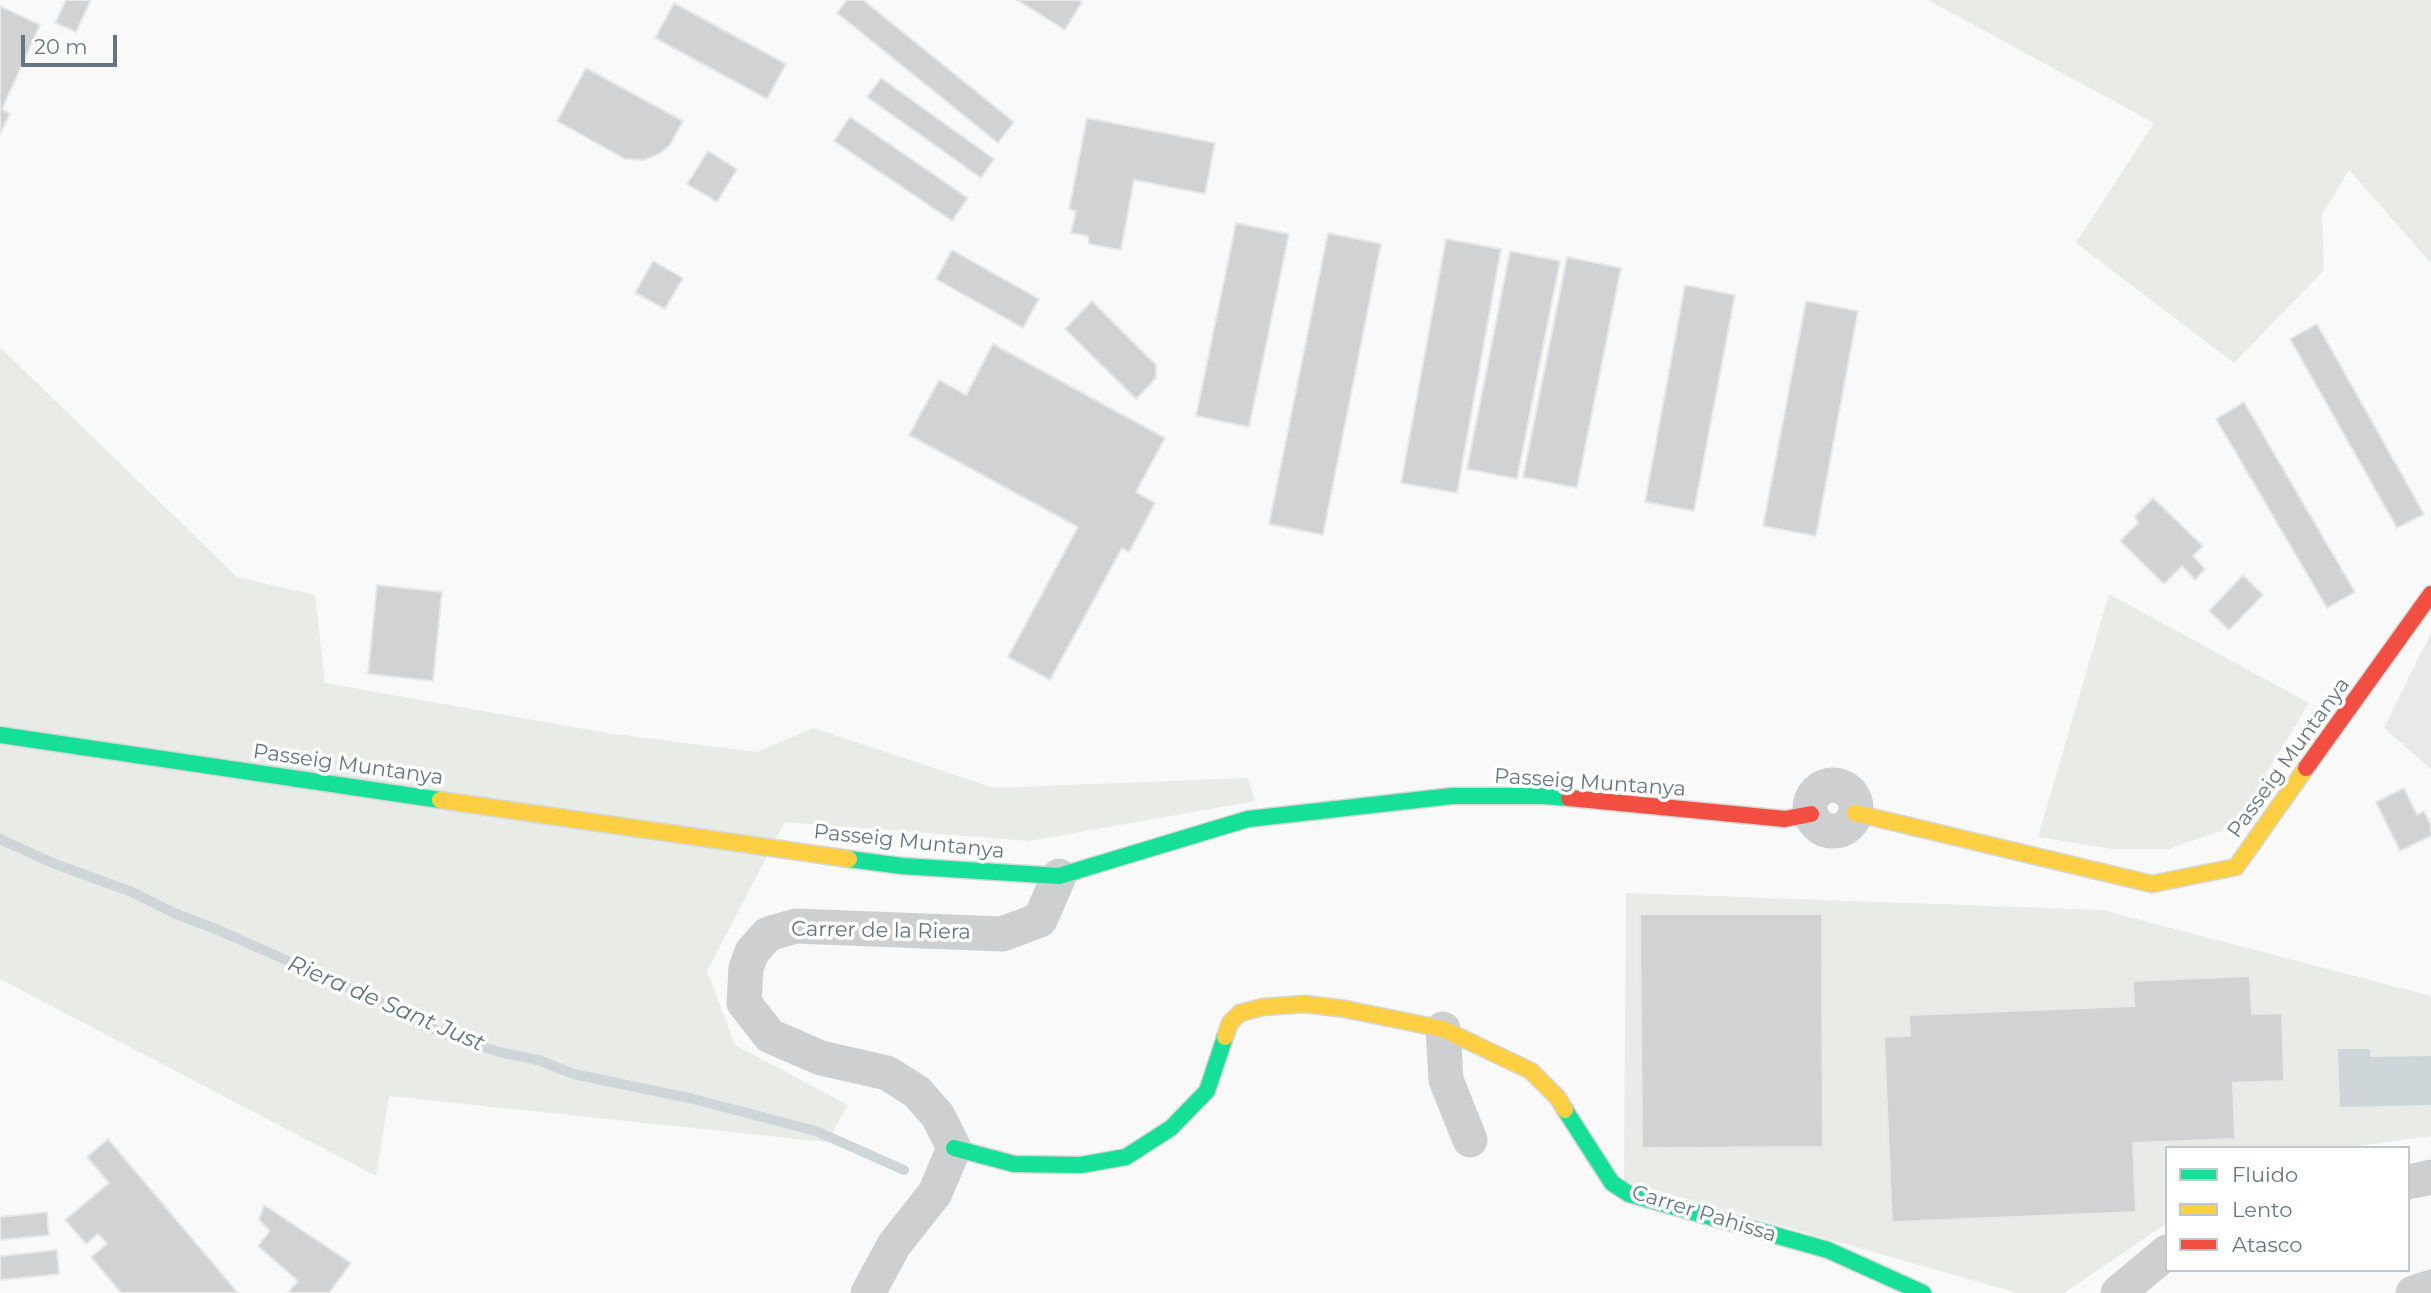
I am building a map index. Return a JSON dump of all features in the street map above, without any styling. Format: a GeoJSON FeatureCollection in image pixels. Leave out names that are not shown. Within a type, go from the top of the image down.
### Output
{"type":"FeatureCollection","features":[{"type":"Feature","properties":{"kind":"street","name":"Passeig Muntanya"},"geometry":{"type":"LineString","coordinates":[[1855,813],[2152,884],[2236,867],[2431,594]]}},
{"type":"Feature","properties":{"kind":"street","name":"Passeig Muntanya"},"geometry":{"type":"LineString","coordinates":[[0,735],[746,846],[902,866],[1059,876],[1248,819],[1452,796],[1544,796],[1785,820],[1811,814]]}},
{"type":"Feature","properties":{"kind":"street"},"geometry":{"type":"LineString","coordinates":[[1811,814],[1810,804],[1816,791],[1834,784],[1844,787],[1851,794],[1856,803],[1855,813]]}},
{"type":"Feature","properties":{"kind":"street","name":"Carrer de la Riera"},"geometry":{"type":"LineString","coordinates":[[954,1148],[938,1116],[917,1092],[887,1073],[821,1058],[770,1036],[744,1003],[746,968],[752,952],[768,934],[796,926],[1002,934],[1040,920],[1059,876]]}},
{"type":"Feature","properties":{"kind":"street","name":"Carrer Pahissa"},"geometry":{"type":"LineString","coordinates":[[954,1148],[1014,1164],[1081,1165],[1126,1157],[1171,1128],[1207,1091],[1230,1023],[1240,1013],[1263,1007],[1304,1004],[1345,1009],[1443,1029],[1531,1071],[1558,1098],[1612,1183],[1629,1194],[1828,1250],[1923,1293]]}},
{"type":"Feature","properties":{"kind":"street"},"geometry":{"type":"LineString","coordinates":[[1443,1029],[1446,1080],[1470,1140]]}},
{"type":"Feature","properties":{"kind":"street"},"geometry":{"type":"LineString","coordinates":[[868,1293],[894,1245],[935,1193],[954,1148]]}},
{"type":"Feature","properties":{"kind":"street"},"geometry":{"type":"LineString","coordinates":[[2410,1182],[2431,1177]]}},
{"type":"Feature","properties":{"kind":"street"},"geometry":{"type":"LineString","coordinates":[[2118,1293],[2165,1254]]}},
{"type":"Feature","properties":{"kind":"street"},"geometry":{"type":"LineString","coordinates":[[2413,1293],[2431,1287]]}},
{"type":"Feature","properties":{"kind":"shaded area"},"geometry":{"type":"Polygon","coordinates":[[[1928,0],[2431,0],[2431,263],[2349,170],[2322,215],[2324,270],[2234,363],[2076,243],[2154,123],[1928,0]]]}},
{"type":"Feature","properties":{"kind":"shaded area"},"geometry":{"type":"Polygon","coordinates":[[[0,347],[237,577],[315,595],[325,683],[607,733],[757,752],[813,728],[994,788],[1248,778],[1255,801],[1029,841],[785,822],[707,971],[735,1045],[848,1105],[827,1142],[389,1096],[376,1176],[0,979],[0,347]]]}},
{"type":"Feature","properties":{"kind":"shaded area"},"geometry":{"type":"Polygon","coordinates":[[[2109,594],[2309,703],[2235,826],[2169,849],[2112,849],[2038,837],[2109,594]]]}},
{"type":"Feature","properties":{"kind":"shaded area"},"geometry":{"type":"Polygon","coordinates":[[[2431,633],[2431,769],[2384,728],[2431,633]]]}},
{"type":"Feature","properties":{"kind":"shaded area"},"geometry":{"type":"Polygon","coordinates":[[[1626,893],[2102,910],[2431,996],[2431,1136],[2360,1146],[2165,1146],[2165,1224],[2064,1293],[2017,1293],[1624,1181],[1626,893]]]}},
{"type":"Feature","properties":{"kind":"shaded area"},"geometry":{"type":"Polygon","coordinates":[[[2338,1049],[2370,1049],[2370,1057],[2431,1056],[2431,1105],[2340,1107],[2338,1049]]]}},
{"type":"Feature","properties":{"kind":"building"},"geometry":{"type":"Polygon","coordinates":[[[66,0],[91,0],[76,32],[55,23],[66,0]]]}},
{"type":"Feature","properties":{"kind":"building"},"geometry":{"type":"Polygon","coordinates":[[[847,0],[863,0],[1014,122],[998,143],[837,13],[847,0]]]}},
{"type":"Feature","properties":{"kind":"building"},"geometry":{"type":"Polygon","coordinates":[[[1017,0],[1078,0],[1082,2],[1065,30],[1017,0]]]}},
{"type":"Feature","properties":{"kind":"building"},"geometry":{"type":"Polygon","coordinates":[[[674,3],[786,64],[767,99],[655,38],[674,3]]]}},
{"type":"Feature","properties":{"kind":"building"},"geometry":{"type":"Polygon","coordinates":[[[0,6],[40,25],[2,109],[10,114],[0,134],[0,6]]]}},
{"type":"Feature","properties":{"kind":"building"},"geometry":{"type":"Polygon","coordinates":[[[586,68],[683,121],[670,145],[659,154],[644,160],[625,159],[557,121],[586,68]]]}},
{"type":"Feature","properties":{"kind":"building"},"geometry":{"type":"Polygon","coordinates":[[[881,78],[994,159],[981,178],[867,97],[881,78]]]}},
{"type":"Feature","properties":{"kind":"building"},"geometry":{"type":"Polygon","coordinates":[[[850,117],[968,198],[952,221],[834,141],[850,117]]]}},
{"type":"Feature","properties":{"kind":"building"},"geometry":{"type":"Polygon","coordinates":[[[1087,118],[1215,143],[1205,194],[1134,180],[1121,250],[1089,244],[1088,236],[1071,233],[1076,211],[1069,209],[1087,118]]]}},
{"type":"Feature","properties":{"kind":"building"},"geometry":{"type":"Polygon","coordinates":[[[708,151],[737,169],[717,202],[687,184],[708,151]]]}},
{"type":"Feature","properties":{"kind":"building"},"geometry":{"type":"Polygon","coordinates":[[[1236,223],[1289,234],[1249,427],[1196,416],[1236,223]]]}},
{"type":"Feature","properties":{"kind":"building"},"geometry":{"type":"Polygon","coordinates":[[[1328,233],[1381,244],[1323,535],[1269,524],[1328,233]]]}},
{"type":"Feature","properties":{"kind":"building"},"geometry":{"type":"Polygon","coordinates":[[[1446,239],[1501,249],[1457,493],[1401,483],[1446,239]]]}},
{"type":"Feature","properties":{"kind":"building"},"geometry":{"type":"Polygon","coordinates":[[[952,250],[1039,299],[1023,328],[936,279],[952,250]]]}},
{"type":"Feature","properties":{"kind":"building"},"geometry":{"type":"Polygon","coordinates":[[[1510,251],[1560,261],[1517,479],[1467,469],[1510,251]]]}},
{"type":"Feature","properties":{"kind":"building"},"geometry":{"type":"Polygon","coordinates":[[[1567,257],[1621,268],[1577,488],[1523,477],[1567,257]]]}},
{"type":"Feature","properties":{"kind":"building"},"geometry":{"type":"Polygon","coordinates":[[[653,261],[683,278],[665,309],[635,293],[653,261]]]}},
{"type":"Feature","properties":{"kind":"building"},"geometry":{"type":"Polygon","coordinates":[[[1685,285],[1735,295],[1694,511],[1645,502],[1685,285]]]}},
{"type":"Feature","properties":{"kind":"building"},"geometry":{"type":"Polygon","coordinates":[[[1092,301],[1156,365],[1156,378],[1136,399],[1065,329],[1092,301]]]}},
{"type":"Feature","properties":{"kind":"building"},"geometry":{"type":"Polygon","coordinates":[[[1806,301],[1858,311],[1816,536],[1763,526],[1806,301]]]}},
{"type":"Feature","properties":{"kind":"building"},"geometry":{"type":"Polygon","coordinates":[[[2317,324],[2424,514],[2397,528],[2290,339],[2317,324]]]}},
{"type":"Feature","properties":{"kind":"building"},"geometry":{"type":"Polygon","coordinates":[[[993,344],[1165,438],[1136,492],[1155,503],[1129,552],[1122,548],[1050,680],[1008,657],[1078,527],[909,435],[939,380],[966,395],[993,344]]]}},
{"type":"Feature","properties":{"kind":"building"},"geometry":{"type":"Polygon","coordinates":[[[2244,402],[2355,592],[2327,608],[2216,419],[2244,402]]]}},
{"type":"Feature","properties":{"kind":"building"},"geometry":{"type":"Polygon","coordinates":[[[2153,498],[2203,546],[2193,556],[2205,569],[2195,580],[2182,566],[2164,584],[2120,541],[2138,523],[2135,516],[2153,498]]]}},
{"type":"Feature","properties":{"kind":"building"},"geometry":{"type":"Polygon","coordinates":[[[2243,575],[2263,595],[2229,630],[2209,611],[2243,575]]]}},
{"type":"Feature","properties":{"kind":"building"},"geometry":{"type":"Polygon","coordinates":[[[377,585],[442,592],[433,681],[368,674],[377,585]]]}},
{"type":"Feature","properties":{"kind":"building"},"geometry":{"type":"Polygon","coordinates":[[[2404,788],[2417,815],[2424,811],[2431,825],[2431,836],[2400,851],[2376,802],[2404,788]]]}},
{"type":"Feature","properties":{"kind":"building"},"geometry":{"type":"Polygon","coordinates":[[[1640,914],[1822,914],[1823,1147],[1642,1148],[1640,914]]]}},
{"type":"Feature","properties":{"kind":"building"},"geometry":{"type":"Polygon","coordinates":[[[2250,976],[2252,1014],[2282,1013],[2284,1081],[2233,1083],[2235,1139],[2133,1143],[2136,1212],[1892,1222],[1884,1037],[1910,1036],[1909,1015],[2134,1006],[2133,981],[2250,976]]]}},
{"type":"Feature","properties":{"kind":"building"},"geometry":{"type":"Polygon","coordinates":[[[108,1139],[238,1293],[121,1293],[91,1257],[107,1244],[98,1234],[86,1244],[65,1220],[109,1183],[87,1157],[108,1139]]]}},
{"type":"Feature","properties":{"kind":"building"},"geometry":{"type":"Polygon","coordinates":[[[264,1205],[351,1263],[329,1293],[288,1293],[298,1281],[258,1246],[270,1231],[259,1220],[264,1205]]]}},
{"type":"Feature","properties":{"kind":"building"},"geometry":{"type":"Polygon","coordinates":[[[47,1212],[49,1235],[0,1240],[0,1217],[47,1212]]]}},
{"type":"Feature","properties":{"kind":"building"},"geometry":{"type":"Polygon","coordinates":[[[57,1250],[59,1274],[0,1280],[0,1256],[57,1250]]]}},
{"type":"Feature","properties":{"kind":"waterway","name":"Riera de Sant Just"},"geometry":{"type":"LineString","coordinates":[[0,839],[55,864],[132,892],[176,914],[385,1004],[423,1025],[460,1039],[499,1052],[538,1060],[574,1074],[693,1099],[816,1131],[904,1170]]}},
{"type":"Feature","properties":{"kind":"traffic: fast"},"geometry":{"type":"LineString","coordinates":[[0,735],[440,800]]}},
{"type":"Feature","properties":{"kind":"traffic: fast"},"geometry":{"type":"LineString","coordinates":[[849,859],[902,866],[1059,876],[1248,819],[1452,796],[1569,798]]}},
{"type":"Feature","properties":{"kind":"traffic: fast"},"geometry":{"type":"LineString","coordinates":[[954,1148],[1014,1164],[1081,1165],[1126,1157],[1171,1128],[1207,1091],[1225,1037]]}},
{"type":"Feature","properties":{"kind":"traffic: fast"},"geometry":{"type":"LineString","coordinates":[[1565,1110],[1612,1183],[1629,1194],[1828,1250],[1923,1293]]}},
{"type":"Feature","properties":{"kind":"traffic: slow"},"geometry":{"type":"LineString","coordinates":[[1855,813],[2152,884],[2236,867],[2306,768]]}},
{"type":"Feature","properties":{"kind":"traffic: slow"},"geometry":{"type":"LineString","coordinates":[[440,800],[849,859]]}},
{"type":"Feature","properties":{"kind":"traffic: slow"},"geometry":{"type":"LineString","coordinates":[[1225,1037],[1230,1023],[1240,1013],[1263,1007],[1305,1004],[1345,1009],[1443,1029],[1531,1071],[1558,1098],[1565,1110]]}},
{"type":"Feature","properties":{"kind":"traffic: jam"},"geometry":{"type":"LineString","coordinates":[[2306,768],[2431,594]]}},
{"type":"Feature","properties":{"kind":"traffic: jam"},"geometry":{"type":"LineString","coordinates":[[1569,798],[1785,819],[1811,814]]}}]}
